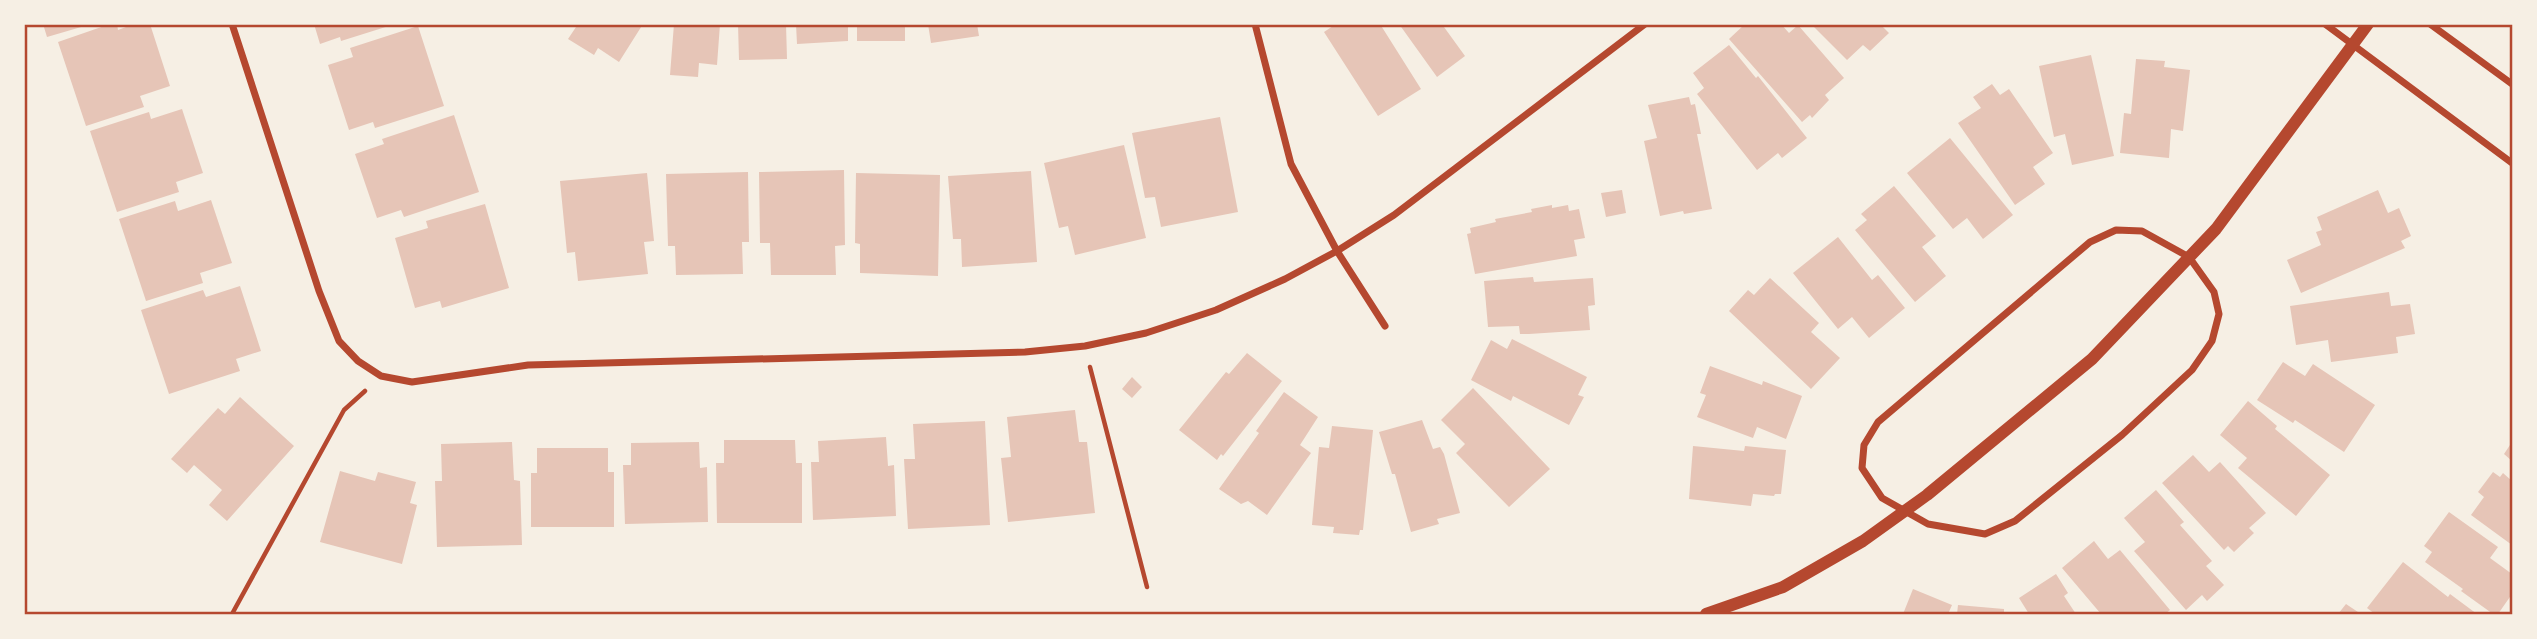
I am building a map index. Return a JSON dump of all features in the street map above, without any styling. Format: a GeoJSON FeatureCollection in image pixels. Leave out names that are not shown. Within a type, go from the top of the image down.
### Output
{"type":"FeatureCollection","features":[{"type":"Feature","properties":{"kind":"street"},"geometry":{"type":"LineString","coordinates":[[232,24],[319,291],[339,341],[358,361],[381,376],[412,382],[528,365],[998,353],[1085,346],[1146,333],[1216,310],[1285,279],[1337,251],[1427,192],[1644,24]]}},
{"type":"Feature","properties":{"kind":"street"},"geometry":{"type":"LineString","coordinates":[[1255,24],[1291,164],[1337,251],[1385,326]]}},
{"type":"Feature","properties":{"kind":"street"},"geometry":{"type":"LineString","coordinates":[[2325,24],[2512,163]]}},
{"type":"Feature","properties":{"kind":"street"},"geometry":{"type":"LineString","coordinates":[[1706,614],[1783,587],[1863,541],[1905,511],[2092,359],[2216,229],[2368,24]]}},
{"type":"Feature","properties":{"kind":"street"},"geometry":{"type":"LineString","coordinates":[[2430,24],[2512,84]]}},
{"type":"Feature","properties":{"kind":"street"},"geometry":{"type":"LineString","coordinates":[[2116,230],[2142,231],[2189,257],[2214,292],[2219,314],[2212,341],[2192,370],[2122,435],[2015,521],[1985,534],[1928,524],[1905,511],[1882,498],[1862,468],[1864,445],[1878,422],[2090,242],[2116,230]]}},
{"type":"Feature","properties":{"kind":"path"},"geometry":{"type":"LineString","coordinates":[[1085,346],[1147,587]]}},
{"type":"Feature","properties":{"kind":"path"},"geometry":{"type":"LineString","coordinates":[[232,614],[344,410],[381,376]]}},
{"type":"Feature","properties":{"kind":"building"},"geometry":{"type":"Polygon","coordinates":[[[43,24],[87,24],[88,25],[47,37],[43,24]]]}},
{"type":"Feature","properties":{"kind":"building"},"geometry":{"type":"Polygon","coordinates":[[[117,24],[118,30],[134,24],[150,24],[170,86],[140,96],[144,107],[86,126],[58,42],[117,24]]]}},
{"type":"Feature","properties":{"kind":"building"},"geometry":{"type":"Polygon","coordinates":[[[314,24],[392,25],[341,41],[340,37],[320,44],[314,24]]]}},
{"type":"Feature","properties":{"kind":"building"},"geometry":{"type":"Polygon","coordinates":[[[578,24],[643,24],[619,62],[598,48],[594,55],[568,39],[578,24]]]}},
{"type":"Feature","properties":{"kind":"building"},"geometry":{"type":"Polygon","coordinates":[[[674,24],[720,24],[717,65],[699,63],[698,77],[670,75],[674,24]]]}},
{"type":"Feature","properties":{"kind":"building"},"geometry":{"type":"Polygon","coordinates":[[[738,24],[786,24],[787,59],[739,60],[738,24]]]}},
{"type":"Feature","properties":{"kind":"building"},"geometry":{"type":"Polygon","coordinates":[[[796,24],[848,24],[848,41],[797,44],[796,24]]]}},
{"type":"Feature","properties":{"kind":"building"},"geometry":{"type":"Polygon","coordinates":[[[857,24],[905,24],[905,41],[857,41],[857,24]]]}},
{"type":"Feature","properties":{"kind":"building"},"geometry":{"type":"Polygon","coordinates":[[[928,24],[977,24],[979,36],[931,43],[928,24]]]}},
{"type":"Feature","properties":{"kind":"building"},"geometry":{"type":"Polygon","coordinates":[[[1336,24],[1380,24],[1421,89],[1378,116],[1324,32],[1336,24]]]}},
{"type":"Feature","properties":{"kind":"building"},"geometry":{"type":"Polygon","coordinates":[[[1399,24],[1447,24],[1444,27],[1465,56],[1437,77],[1399,24]]]}},
{"type":"Feature","properties":{"kind":"building"},"geometry":{"type":"Polygon","coordinates":[[[1745,24],[1781,24],[1789,33],[1798,25],[1844,78],[1825,95],[1829,100],[1812,118],[1810,115],[1802,122],[1729,39],[1745,24]]]}},
{"type":"Feature","properties":{"kind":"building"},"geometry":{"type":"Polygon","coordinates":[[[1811,24],[1880,24],[1889,33],[1870,51],[1863,45],[1847,60],[1811,24]]]}},
{"type":"Feature","properties":{"kind":"building"},"geometry":{"type":"Polygon","coordinates":[[[418,26],[444,106],[375,128],[373,122],[349,130],[328,65],[353,57],[350,48],[418,26]]]}},
{"type":"Feature","properties":{"kind":"building"},"geometry":{"type":"Polygon","coordinates":[[[1729,45],[1756,78],[1758,76],[1807,138],[1782,158],[1778,153],[1757,170],[1697,94],[1704,88],[1693,73],[1729,45]]]}},
{"type":"Feature","properties":{"kind":"building"},"geometry":{"type":"Polygon","coordinates":[[[2091,55],[2114,156],[2072,165],[2065,134],[2054,137],[2039,66],[2091,55]]]}},
{"type":"Feature","properties":{"kind":"building"},"geometry":{"type":"Polygon","coordinates":[[[2136,59],[2165,61],[2164,67],[2190,70],[2183,131],[2171,129],[2169,158],[2120,153],[2124,113],[2131,114],[2136,59]]]}},
{"type":"Feature","properties":{"kind":"building"},"geometry":{"type":"Polygon","coordinates":[[[1992,84],[2000,95],[2009,89],[2053,153],[2033,167],[2045,184],[2015,205],[1958,123],[1981,108],[1973,97],[1992,84]]]}},
{"type":"Feature","properties":{"kind":"building"},"geometry":{"type":"Polygon","coordinates":[[[1689,97],[1691,105],[1695,104],[1701,134],[1697,134],[1712,209],[1660,216],[1644,141],[1657,138],[1648,105],[1689,97]]]}},
{"type":"Feature","properties":{"kind":"building"},"geometry":{"type":"Polygon","coordinates":[[[182,109],[203,173],[176,182],[179,192],[117,212],[90,131],[149,112],[151,119],[182,109]]]}},
{"type":"Feature","properties":{"kind":"building"},"geometry":{"type":"Polygon","coordinates":[[[454,115],[479,192],[404,217],[401,210],[377,218],[355,154],[384,144],[382,139],[454,115]]]}},
{"type":"Feature","properties":{"kind":"building"},"geometry":{"type":"Polygon","coordinates":[[[1220,117],[1238,212],[1161,227],[1155,197],[1145,198],[1132,133],[1220,117]]]}},
{"type":"Feature","properties":{"kind":"building"},"geometry":{"type":"Polygon","coordinates":[[[1950,138],[2013,215],[1983,239],[1967,218],[1953,229],[1907,173],[1950,138]]]}},
{"type":"Feature","properties":{"kind":"building"},"geometry":{"type":"Polygon","coordinates":[[[1124,145],[1146,238],[1075,255],[1068,226],[1059,228],[1044,163],[1124,145]]]}},
{"type":"Feature","properties":{"kind":"building"},"geometry":{"type":"Polygon","coordinates":[[[844,170],[845,245],[835,246],[836,275],[771,275],[770,243],[760,243],[759,172],[844,170]]]}},
{"type":"Feature","properties":{"kind":"building"},"geometry":{"type":"Polygon","coordinates":[[[1031,171],[1037,262],[962,267],[961,239],[953,239],[948,176],[1031,171]]]}},
{"type":"Feature","properties":{"kind":"building"},"geometry":{"type":"Polygon","coordinates":[[[748,172],[749,242],[742,242],[743,274],[676,275],[675,246],[668,246],[666,174],[748,172]]]}},
{"type":"Feature","properties":{"kind":"building"},"geometry":{"type":"Polygon","coordinates":[[[647,173],[654,241],[644,242],[648,274],[578,281],[575,252],[567,253],[560,181],[647,173]]]}},
{"type":"Feature","properties":{"kind":"building"},"geometry":{"type":"Polygon","coordinates":[[[856,173],[940,175],[938,276],[860,273],[860,244],[855,243],[856,173]]]}},
{"type":"Feature","properties":{"kind":"building"},"geometry":{"type":"Polygon","coordinates":[[[1894,186],[1936,236],[1922,247],[1946,276],[1915,302],[1855,230],[1867,220],[1861,214],[1894,186]]]}},
{"type":"Feature","properties":{"kind":"building"},"geometry":{"type":"Polygon","coordinates":[[[1622,190],[1626,213],[1606,217],[1601,193],[1622,190]]]}},
{"type":"Feature","properties":{"kind":"building"},"geometry":{"type":"Polygon","coordinates":[[[2378,190],[2388,213],[2399,208],[2411,236],[2401,241],[2405,248],[2301,293],[2287,260],[2321,245],[2316,232],[2322,230],[2317,217],[2378,190]]]}},
{"type":"Feature","properties":{"kind":"building"},"geometry":{"type":"Polygon","coordinates":[[[211,200],[232,263],[200,273],[203,283],[146,301],[119,219],[175,201],[178,211],[211,200]]]}},
{"type":"Feature","properties":{"kind":"building"},"geometry":{"type":"Polygon","coordinates":[[[485,204],[509,288],[442,308],[440,301],[415,308],[395,238],[428,228],[426,221],[485,204]]]}},
{"type":"Feature","properties":{"kind":"building"},"geometry":{"type":"Polygon","coordinates":[[[1552,205],[1552,208],[1568,205],[1569,211],[1579,209],[1585,238],[1574,240],[1577,256],[1475,274],[1467,234],[1471,233],[1470,228],[1552,205]]]}},
{"type":"Feature","properties":{"kind":"building"},"geometry":{"type":"Polygon","coordinates":[[[1838,237],[1872,280],[1878,275],[1905,308],[1869,338],[1852,317],[1838,329],[1793,273],[1838,237]]]}},
{"type":"Feature","properties":{"kind":"building"},"geometry":{"type":"Polygon","coordinates":[[[1533,277],[1534,282],[1593,278],[1595,305],[1588,306],[1590,330],[1520,334],[1519,326],[1488,327],[1484,281],[1533,277]]]}},
{"type":"Feature","properties":{"kind":"building"},"geometry":{"type":"Polygon","coordinates":[[[1770,278],[1819,323],[1811,332],[1840,358],[1811,389],[1729,311],[1748,290],[1754,295],[1770,278]]]}},
{"type":"Feature","properties":{"kind":"building"},"geometry":{"type":"Polygon","coordinates":[[[240,286],[261,351],[236,359],[240,371],[169,394],[141,310],[203,290],[206,297],[240,286]]]}},
{"type":"Feature","properties":{"kind":"building"},"geometry":{"type":"Polygon","coordinates":[[[2389,292],[2391,306],[2410,304],[2415,334],[2396,337],[2398,353],[2331,362],[2328,340],[2296,345],[2290,306],[2389,292]]]}},
{"type":"Feature","properties":{"kind":"building"},"geometry":{"type":"Polygon","coordinates":[[[1512,339],[1587,377],[1578,395],[1584,397],[1569,425],[1513,396],[1511,401],[1471,380],[1491,340],[1507,349],[1512,339]]]}},
{"type":"Feature","properties":{"kind":"building"},"geometry":{"type":"Polygon","coordinates":[[[1247,353],[1282,381],[1217,460],[1179,430],[1226,372],[1229,374],[1247,353]]]}},
{"type":"Feature","properties":{"kind":"building"},"geometry":{"type":"Polygon","coordinates":[[[2283,362],[2305,376],[2313,364],[2375,405],[2344,452],[2295,420],[2293,423],[2257,400],[2283,362]]]}},
{"type":"Feature","properties":{"kind":"building"},"geometry":{"type":"Polygon","coordinates":[[[1710,366],[1762,385],[1763,381],[1802,396],[1786,439],[1757,427],[1753,438],[1697,417],[1706,395],[1700,393],[1710,366]]]}},
{"type":"Feature","properties":{"kind":"building"},"geometry":{"type":"Polygon","coordinates":[[[1132,377],[1142,387],[1132,398],[1122,389],[1132,377]]]}},
{"type":"Feature","properties":{"kind":"building"},"geometry":{"type":"Polygon","coordinates":[[[1473,388],[1550,469],[1509,507],[1456,453],[1465,444],[1441,420],[1473,388]]]}},
{"type":"Feature","properties":{"kind":"building"},"geometry":{"type":"Polygon","coordinates":[[[1284,392],[1318,417],[1300,445],[1311,453],[1267,515],[1248,501],[1241,504],[1219,489],[1284,392]]]}},
{"type":"Feature","properties":{"kind":"building"},"geometry":{"type":"Polygon","coordinates":[[[240,397],[294,446],[227,521],[209,505],[222,490],[194,465],[187,473],[171,459],[218,408],[225,414],[240,397]]]}},
{"type":"Feature","properties":{"kind":"building"},"geometry":{"type":"Polygon","coordinates":[[[2248,401],[2277,426],[2275,429],[2330,475],[2296,516],[2238,468],[2247,458],[2220,435],[2248,401]]]}},
{"type":"Feature","properties":{"kind":"building"},"geometry":{"type":"Polygon","coordinates":[[[1075,410],[1079,442],[1087,442],[1095,513],[1008,522],[1001,458],[1011,457],[1007,417],[1075,410]]]}},
{"type":"Feature","properties":{"kind":"building"},"geometry":{"type":"Polygon","coordinates":[[[1422,420],[1433,449],[1440,447],[1444,454],[1460,513],[1437,519],[1439,524],[1411,532],[1395,474],[1392,474],[1379,432],[1422,420]]]}},
{"type":"Feature","properties":{"kind":"building"},"geometry":{"type":"Polygon","coordinates":[[[985,421],[990,525],[908,529],[904,459],[915,459],[913,424],[985,421]]]}},
{"type":"Feature","properties":{"kind":"building"},"geometry":{"type":"Polygon","coordinates":[[[1332,426],[1373,430],[1363,530],[1360,530],[1359,535],[1333,533],[1334,527],[1312,525],[1319,447],[1329,448],[1332,426]]]}},
{"type":"Feature","properties":{"kind":"building"},"geometry":{"type":"Polygon","coordinates":[[[886,437],[888,466],[894,465],[896,516],[813,520],[811,462],[819,462],[818,441],[886,437]]]}},
{"type":"Feature","properties":{"kind":"building"},"geometry":{"type":"Polygon","coordinates":[[[724,440],[795,440],[796,463],[802,463],[802,523],[717,523],[716,463],[724,463],[724,440]]]}},
{"type":"Feature","properties":{"kind":"building"},"geometry":{"type":"Polygon","coordinates":[[[512,442],[514,480],[520,481],[522,545],[437,547],[435,481],[442,481],[441,444],[512,442]]]}},
{"type":"Feature","properties":{"kind":"building"},"geometry":{"type":"Polygon","coordinates":[[[699,442],[700,468],[707,467],[708,522],[625,524],[623,465],[631,465],[631,443],[699,442]]]}},
{"type":"Feature","properties":{"kind":"building"},"geometry":{"type":"Polygon","coordinates":[[[2512,442],[2512,461],[2504,454],[2512,442]]]}},
{"type":"Feature","properties":{"kind":"building"},"geometry":{"type":"Polygon","coordinates":[[[1693,446],[1744,451],[1745,446],[1786,450],[1781,494],[1753,494],[1751,506],[1689,499],[1693,446]]]}},
{"type":"Feature","properties":{"kind":"building"},"geometry":{"type":"Polygon","coordinates":[[[537,448],[608,448],[608,472],[614,472],[614,527],[531,527],[531,473],[537,473],[537,448]]]}},
{"type":"Feature","properties":{"kind":"building"},"geometry":{"type":"Polygon","coordinates":[[[2193,455],[2209,472],[2220,462],[2266,513],[2249,528],[2254,533],[2234,552],[2228,546],[2224,550],[2162,483],[2193,455]]]}},
{"type":"Feature","properties":{"kind":"building"},"geometry":{"type":"Polygon","coordinates":[[[340,471],[375,481],[378,472],[416,482],[410,503],[417,505],[402,564],[320,542],[340,471]]]}},
{"type":"Feature","properties":{"kind":"building"},"geometry":{"type":"Polygon","coordinates":[[[2493,472],[2500,477],[2503,473],[2512,481],[2512,545],[2471,515],[2484,497],[2478,492],[2493,472]]]}},
{"type":"Feature","properties":{"kind":"building"},"geometry":{"type":"Polygon","coordinates":[[[2156,490],[2184,522],[2180,525],[2212,561],[2206,566],[2224,585],[2207,601],[2202,595],[2186,610],[2134,551],[2145,542],[2124,518],[2156,490]]]}},
{"type":"Feature","properties":{"kind":"building"},"geometry":{"type":"Polygon","coordinates":[[[2449,512],[2498,547],[2490,558],[2512,574],[2512,594],[2498,614],[2493,614],[2425,562],[2432,552],[2424,546],[2449,512]]]}},
{"type":"Feature","properties":{"kind":"building"},"geometry":{"type":"Polygon","coordinates":[[[2094,541],[2108,559],[2120,550],[2170,610],[2165,614],[2101,614],[2062,568],[2094,541]]]}},
{"type":"Feature","properties":{"kind":"building"},"geometry":{"type":"Polygon","coordinates":[[[2403,562],[2448,597],[2450,594],[2477,614],[2375,614],[2367,608],[2403,562]]]}},
{"type":"Feature","properties":{"kind":"building"},"geometry":{"type":"Polygon","coordinates":[[[2056,574],[2068,593],[2064,596],[2076,614],[2029,614],[2019,598],[2056,574]]]}},
{"type":"Feature","properties":{"kind":"building"},"geometry":{"type":"Polygon","coordinates":[[[1913,589],[1952,605],[1948,614],[1903,614],[1913,589]]]}},
{"type":"Feature","properties":{"kind":"building"},"geometry":{"type":"Polygon","coordinates":[[[2346,604],[2361,614],[2338,614],[2346,604]]]}},
{"type":"Feature","properties":{"kind":"building"},"geometry":{"type":"Polygon","coordinates":[[[1958,605],[2004,609],[2004,614],[1957,614],[1958,605]]]}}]}
